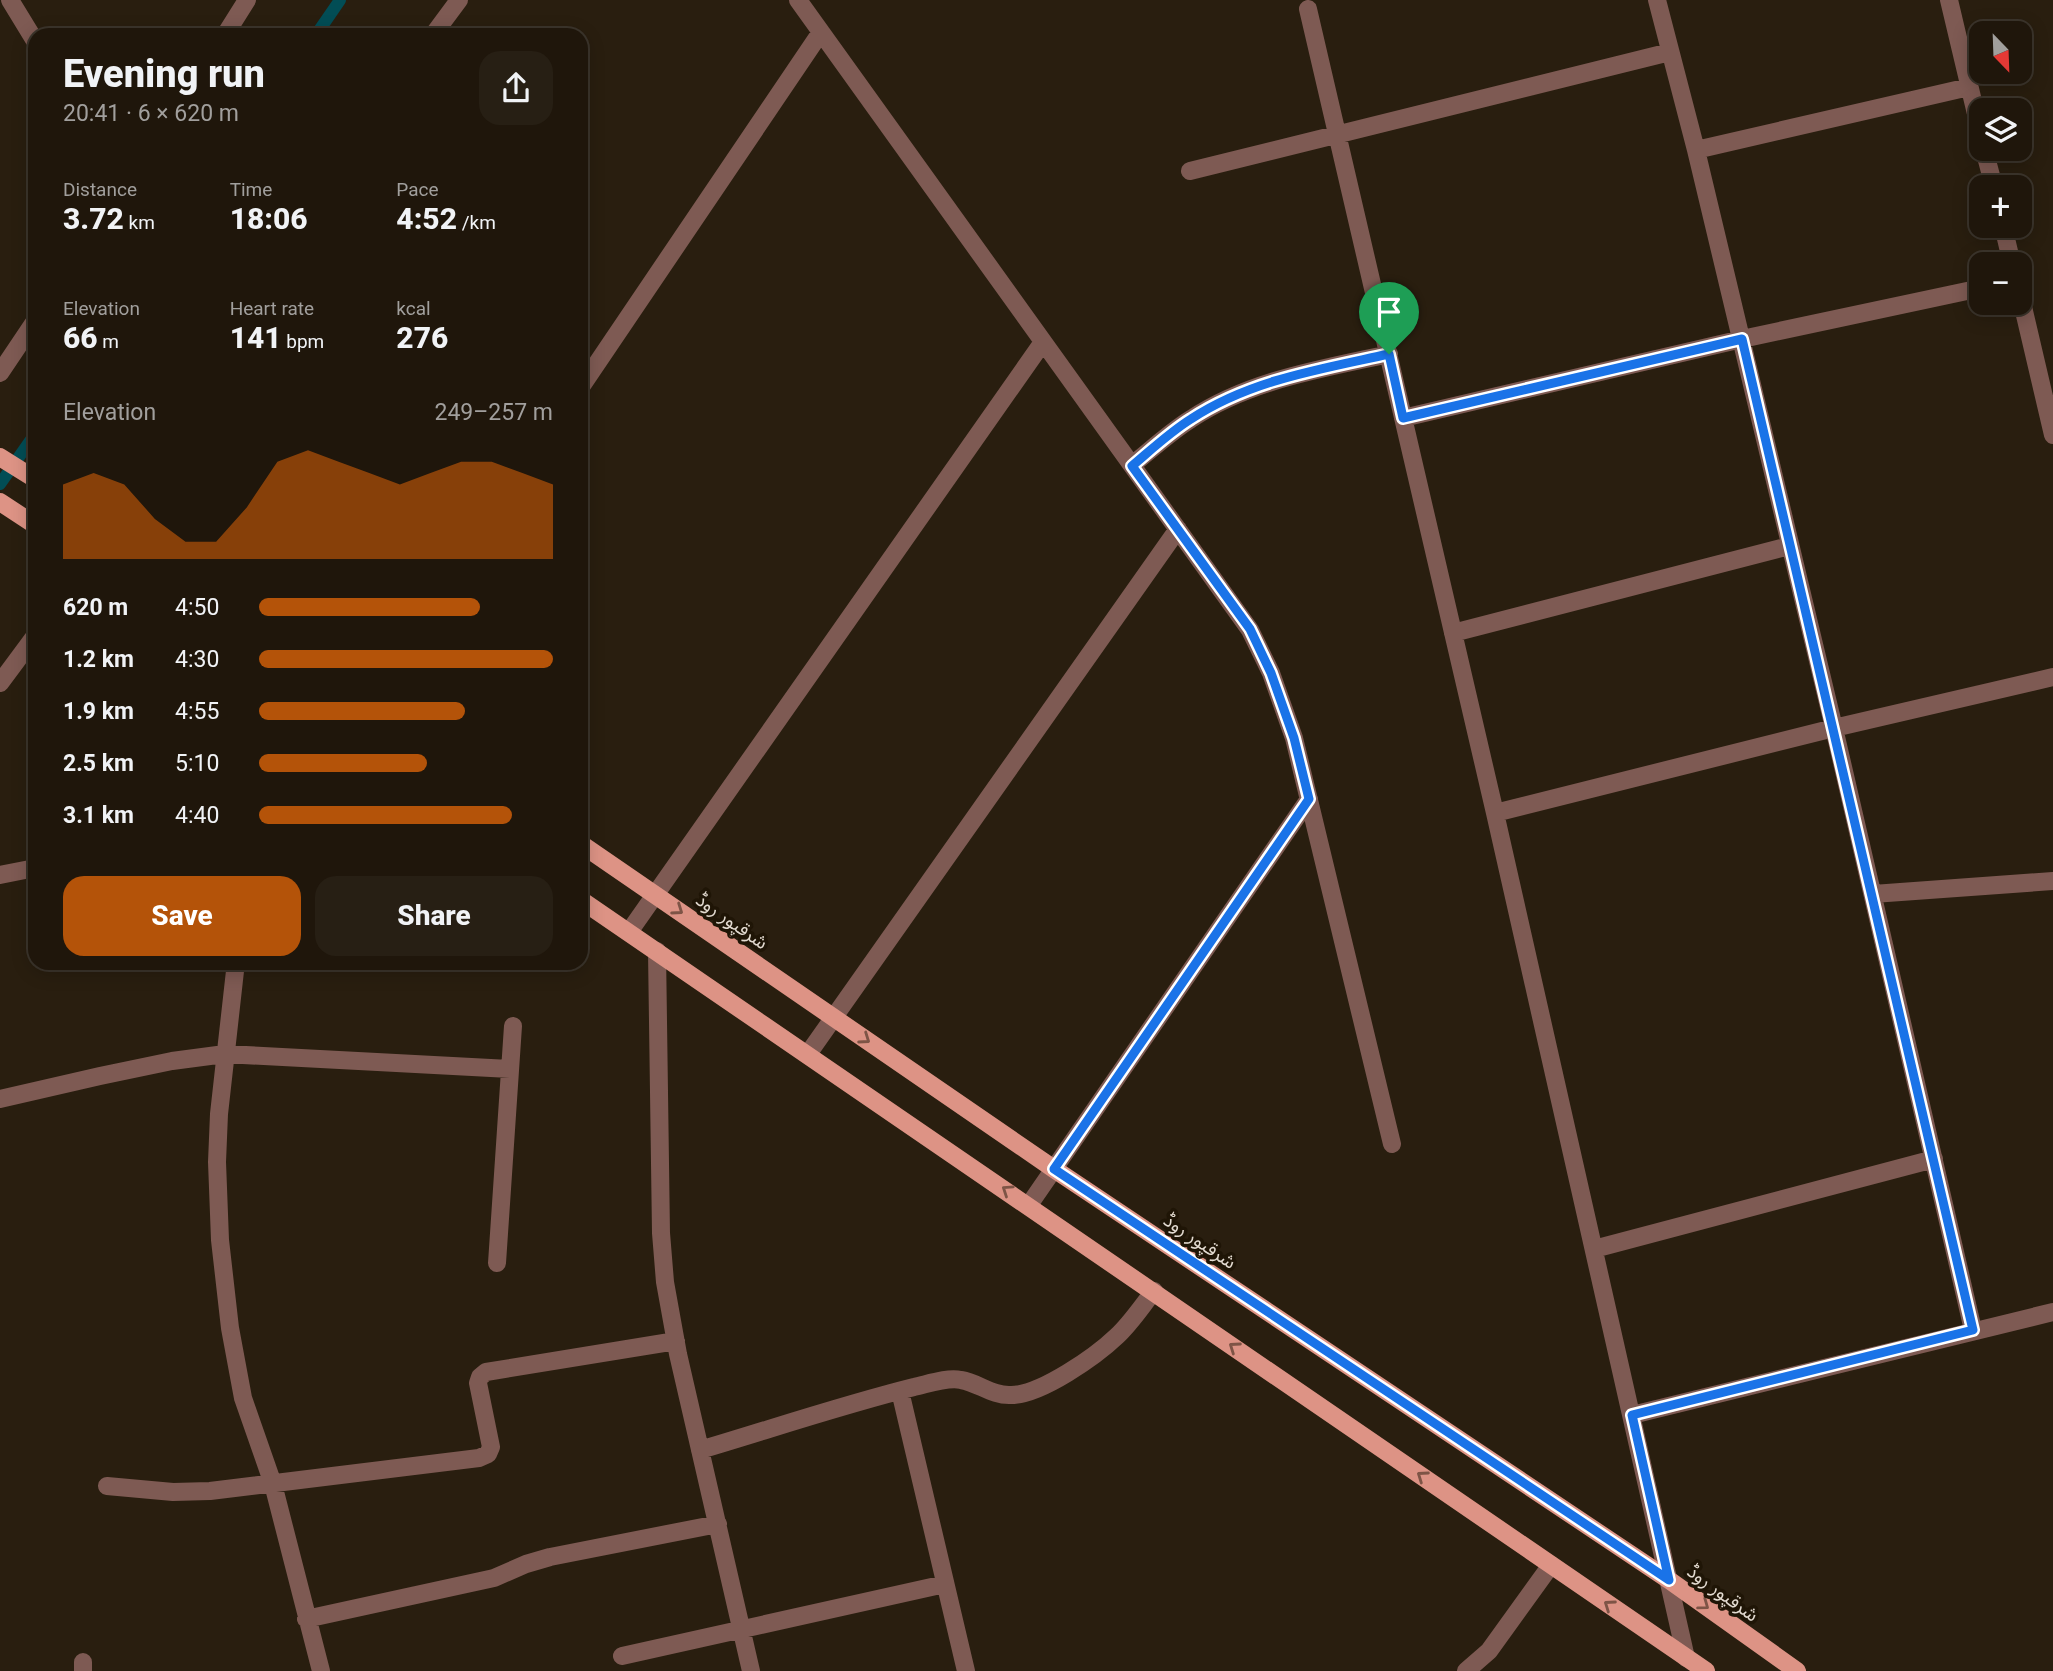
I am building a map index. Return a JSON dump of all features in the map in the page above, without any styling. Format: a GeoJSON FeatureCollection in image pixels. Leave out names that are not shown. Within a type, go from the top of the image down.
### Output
{"type":"FeatureCollection","features":[{"type":"Feature","properties":{"kind":"main road"},"geometry":{"type":"LineString","coordinates":[[0,457],[28,475]]}},
{"type":"Feature","properties":{"kind":"main road"},"geometry":{"type":"LineString","coordinates":[[0,502],[28,520]]}},
{"type":"Feature","properties":{"kind":"main road","name":"شرقپور روڈ"},"geometry":{"type":"LineString","coordinates":[[588,849],[1054,1169],[1669,1580],[1797,1671]]}},
{"type":"Feature","properties":{"kind":"main road"},"geometry":{"type":"LineString","coordinates":[[588,905],[1706,1671]]}},
{"type":"Feature","properties":{"kind":"street"},"geometry":{"type":"LineString","coordinates":[[10,0],[28,30]]}},
{"type":"Feature","properties":{"kind":"street"},"geometry":{"type":"LineString","coordinates":[[229,28],[247,0]]}},
{"type":"Feature","properties":{"kind":"street"},"geometry":{"type":"LineString","coordinates":[[438,28],[459,0]]}},
{"type":"Feature","properties":{"kind":"street"},"geometry":{"type":"LineString","coordinates":[[798,0],[1250,629],[1271,673],[1294,738],[1392,1143]]}},
{"type":"Feature","properties":{"kind":"street"},"geometry":{"type":"LineString","coordinates":[[1657,0],[1742,339],[1973,1330]]}},
{"type":"Feature","properties":{"kind":"street"},"geometry":{"type":"LineString","coordinates":[[1949,0],[1972,98]]}},
{"type":"Feature","properties":{"kind":"street"},"geometry":{"type":"LineString","coordinates":[[1308,9],[1495,813],[1686,1658]]}},
{"type":"Feature","properties":{"kind":"street"},"geometry":{"type":"LineString","coordinates":[[588,377],[821,32]]}},
{"type":"Feature","properties":{"kind":"street"},"geometry":{"type":"LineString","coordinates":[[1190,171],[1670,52]]}},
{"type":"Feature","properties":{"kind":"street"},"geometry":{"type":"LineString","coordinates":[[1696,150],[1969,87]]}},
{"type":"Feature","properties":{"kind":"street"},"geometry":{"type":"LineString","coordinates":[[1403,418],[1742,339],[1969,291]]}},
{"type":"Feature","properties":{"kind":"street"},"geometry":{"type":"LineString","coordinates":[[2025,315],[2053,435]]}},
{"type":"Feature","properties":{"kind":"street"},"geometry":{"type":"LineString","coordinates":[[0,373],[28,331]]}},
{"type":"Feature","properties":{"kind":"street"},"geometry":{"type":"LineString","coordinates":[[629,932],[1043,342]]}},
{"type":"Feature","properties":{"kind":"street"},"geometry":{"type":"LineString","coordinates":[[1132,466],[1190,419],[1248,390],[1286,377],[1389,354]]}},
{"type":"Feature","properties":{"kind":"street"},"geometry":{"type":"LineString","coordinates":[[808,1054],[1178,529]]}},
{"type":"Feature","properties":{"kind":"street"},"geometry":{"type":"LineString","coordinates":[[1453,633],[1789,546]]}},
{"type":"Feature","properties":{"kind":"street"},"geometry":{"type":"LineString","coordinates":[[0,683],[28,645]]}},
{"type":"Feature","properties":{"kind":"street"},"geometry":{"type":"LineString","coordinates":[[1495,813],[1834,728],[2053,677]]}},
{"type":"Feature","properties":{"kind":"street"},"geometry":{"type":"LineString","coordinates":[[1029,1205],[1309,799]]}},
{"type":"Feature","properties":{"kind":"street"},"geometry":{"type":"LineString","coordinates":[[0,875],[28,869]]}},
{"type":"Feature","properties":{"kind":"street"},"geometry":{"type":"LineString","coordinates":[[1873,894],[2053,881]]}},
{"type":"Feature","properties":{"kind":"street"},"geometry":{"type":"LineString","coordinates":[[657,951],[661,1233],[665,1282],[751,1671]]}},
{"type":"Feature","properties":{"kind":"street"},"geometry":{"type":"LineString","coordinates":[[235,970],[219,1114],[217,1161],[220,1240],[230,1328],[243,1398],[272,1484],[321,1671]]}},
{"type":"Feature","properties":{"kind":"street"},"geometry":{"type":"LineString","coordinates":[[496,1263],[513,1026]]}},
{"type":"Feature","properties":{"kind":"street"},"geometry":{"type":"LineString","coordinates":[[0,1099],[124,1071],[225,1054],[510,1069]]}},
{"type":"Feature","properties":{"kind":"street"},"geometry":{"type":"LineString","coordinates":[[1594,1249],[1934,1159]]}},
{"type":"Feature","properties":{"kind":"street"},"geometry":{"type":"LineString","coordinates":[[700,1450],[900,1391],[960,1379],[993,1393],[1013,1396],[1028,1392],[1102,1349],[1118,1335],[1154,1292]]}},
{"type":"Feature","properties":{"kind":"street"},"geometry":{"type":"LineString","coordinates":[[1632,1415],[2053,1312]]}},
{"type":"Feature","properties":{"kind":"street"},"geometry":{"type":"LineString","coordinates":[[107,1486],[198,1492],[479,1458],[488,1454],[491,1447],[478,1383],[486,1372],[676,1341]]}},
{"type":"Feature","properties":{"kind":"street"},"geometry":{"type":"LineString","coordinates":[[900,1391],[966,1671]]}},
{"type":"Feature","properties":{"kind":"street"},"geometry":{"type":"LineString","coordinates":[[306,1619],[494,1578],[526,1564],[550,1558],[718,1524]]}},
{"type":"Feature","properties":{"kind":"street"},"geometry":{"type":"LineString","coordinates":[[1466,1671],[1489,1651],[1551,1565]]}},
{"type":"Feature","properties":{"kind":"street"},"geometry":{"type":"LineString","coordinates":[[622,1656],[945,1584]]}},
{"type":"Feature","properties":{"kind":"waterway"},"geometry":{"type":"LineString","coordinates":[[321,28],[340,0]]}},
{"type":"Feature","properties":{"kind":"waterway"},"geometry":{"type":"LineString","coordinates":[[0,484],[28,444]]}},
{"type":"Feature","properties":{"kind":"route"},"geometry":{"type":"LineString","coordinates":[[1742,339],[1973,1330],[1632,1415],[1669,1580],[1054,1169],[1309,799],[1294,738],[1271,673],[1250,629],[1132,466],[1190,419],[1222,401],[1286,377],[1389,354],[1403,418],[1742,339]]}}]}
